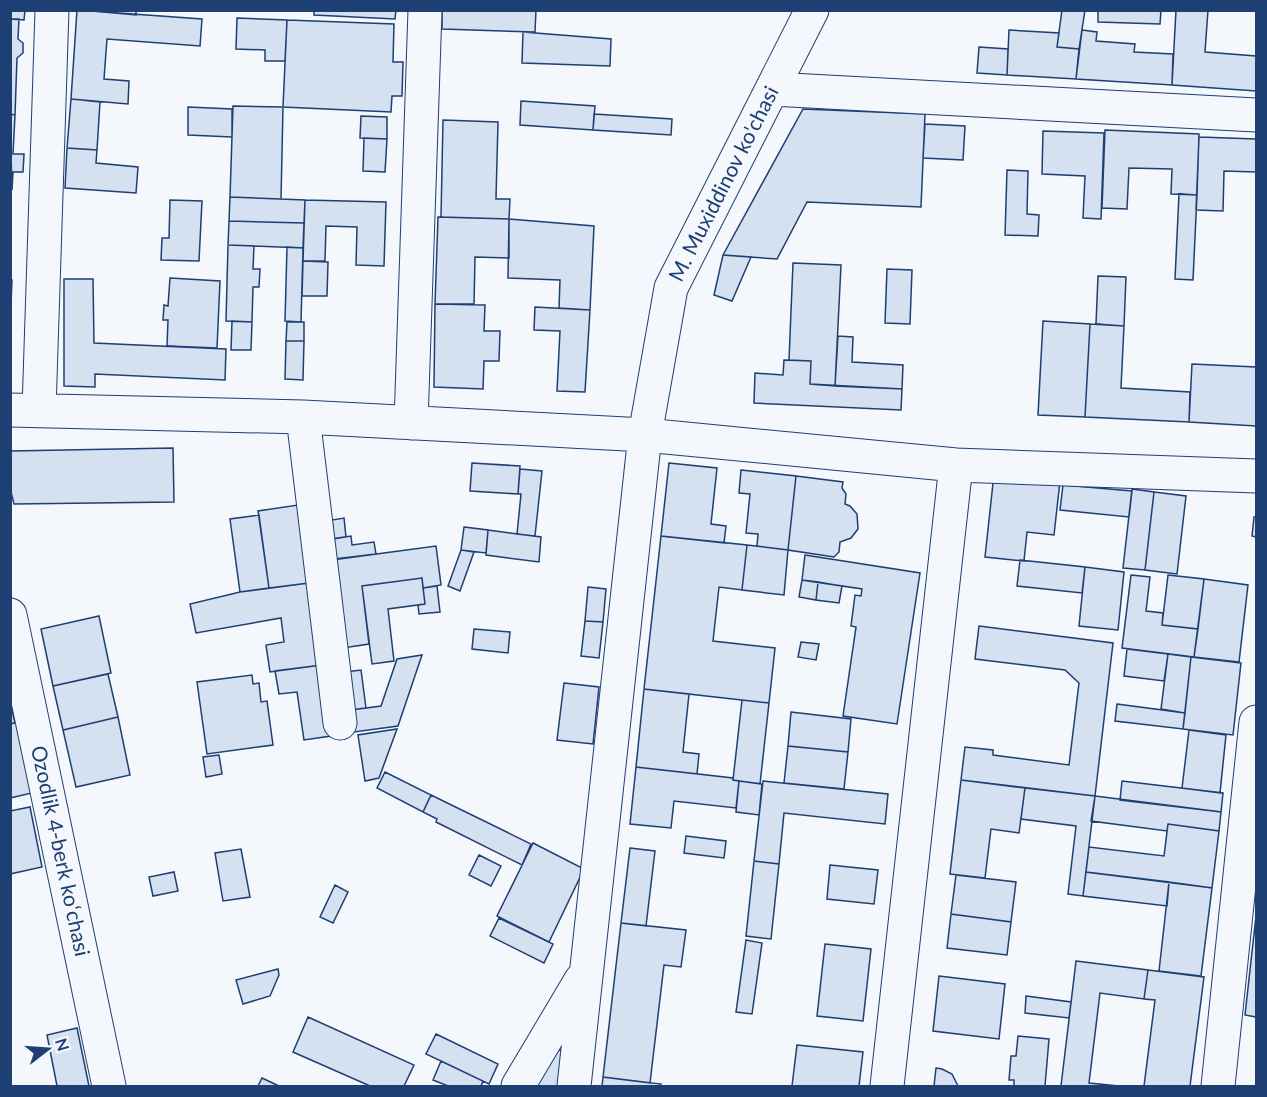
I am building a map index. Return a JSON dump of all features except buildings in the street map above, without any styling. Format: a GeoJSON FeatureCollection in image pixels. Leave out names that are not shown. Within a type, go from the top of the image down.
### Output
{"type":"FeatureCollection","features":[{"type":"Feature","properties":{"kind":"street"},"geometry":{"type":"LineString","coordinates":[[52,10],[25,410],[303,417],[645,435],[956,465],[1257,476]]}},
{"type":"Feature","properties":{"kind":"street"},"geometry":{"type":"LineString","coordinates":[[411,423],[425,10]]}},
{"type":"Feature","properties":{"kind":"street","name":"M. Muxiddinov ko'chasi"},"geometry":{"type":"LineString","coordinates":[[574,1086],[645,435],[671,288],[812,10]]}},
{"type":"Feature","properties":{"kind":"street"},"geometry":{"type":"LineString","coordinates":[[772,88],[1257,115]]}},
{"type":"Feature","properties":{"kind":"street"},"geometry":{"type":"LineString","coordinates":[[303,417],[340,723]]}},
{"type":"Feature","properties":{"kind":"street"},"geometry":{"type":"LineString","coordinates":[[887,1086],[956,465]]}},
{"type":"Feature","properties":{"kind":"street","name":"Ozodlik 4-berk koʻchasi"},"geometry":{"type":"LineString","coordinates":[[10,615],[109,1086]]}},
{"type":"Feature","properties":{"kind":"street"},"geometry":{"type":"LineString","coordinates":[[1218,1086],[1257,722]]}},
{"type":"Feature","properties":{"kind":"street"},"geometry":{"type":"LineString","coordinates":[[518,1086],[586,970]]}}]}
